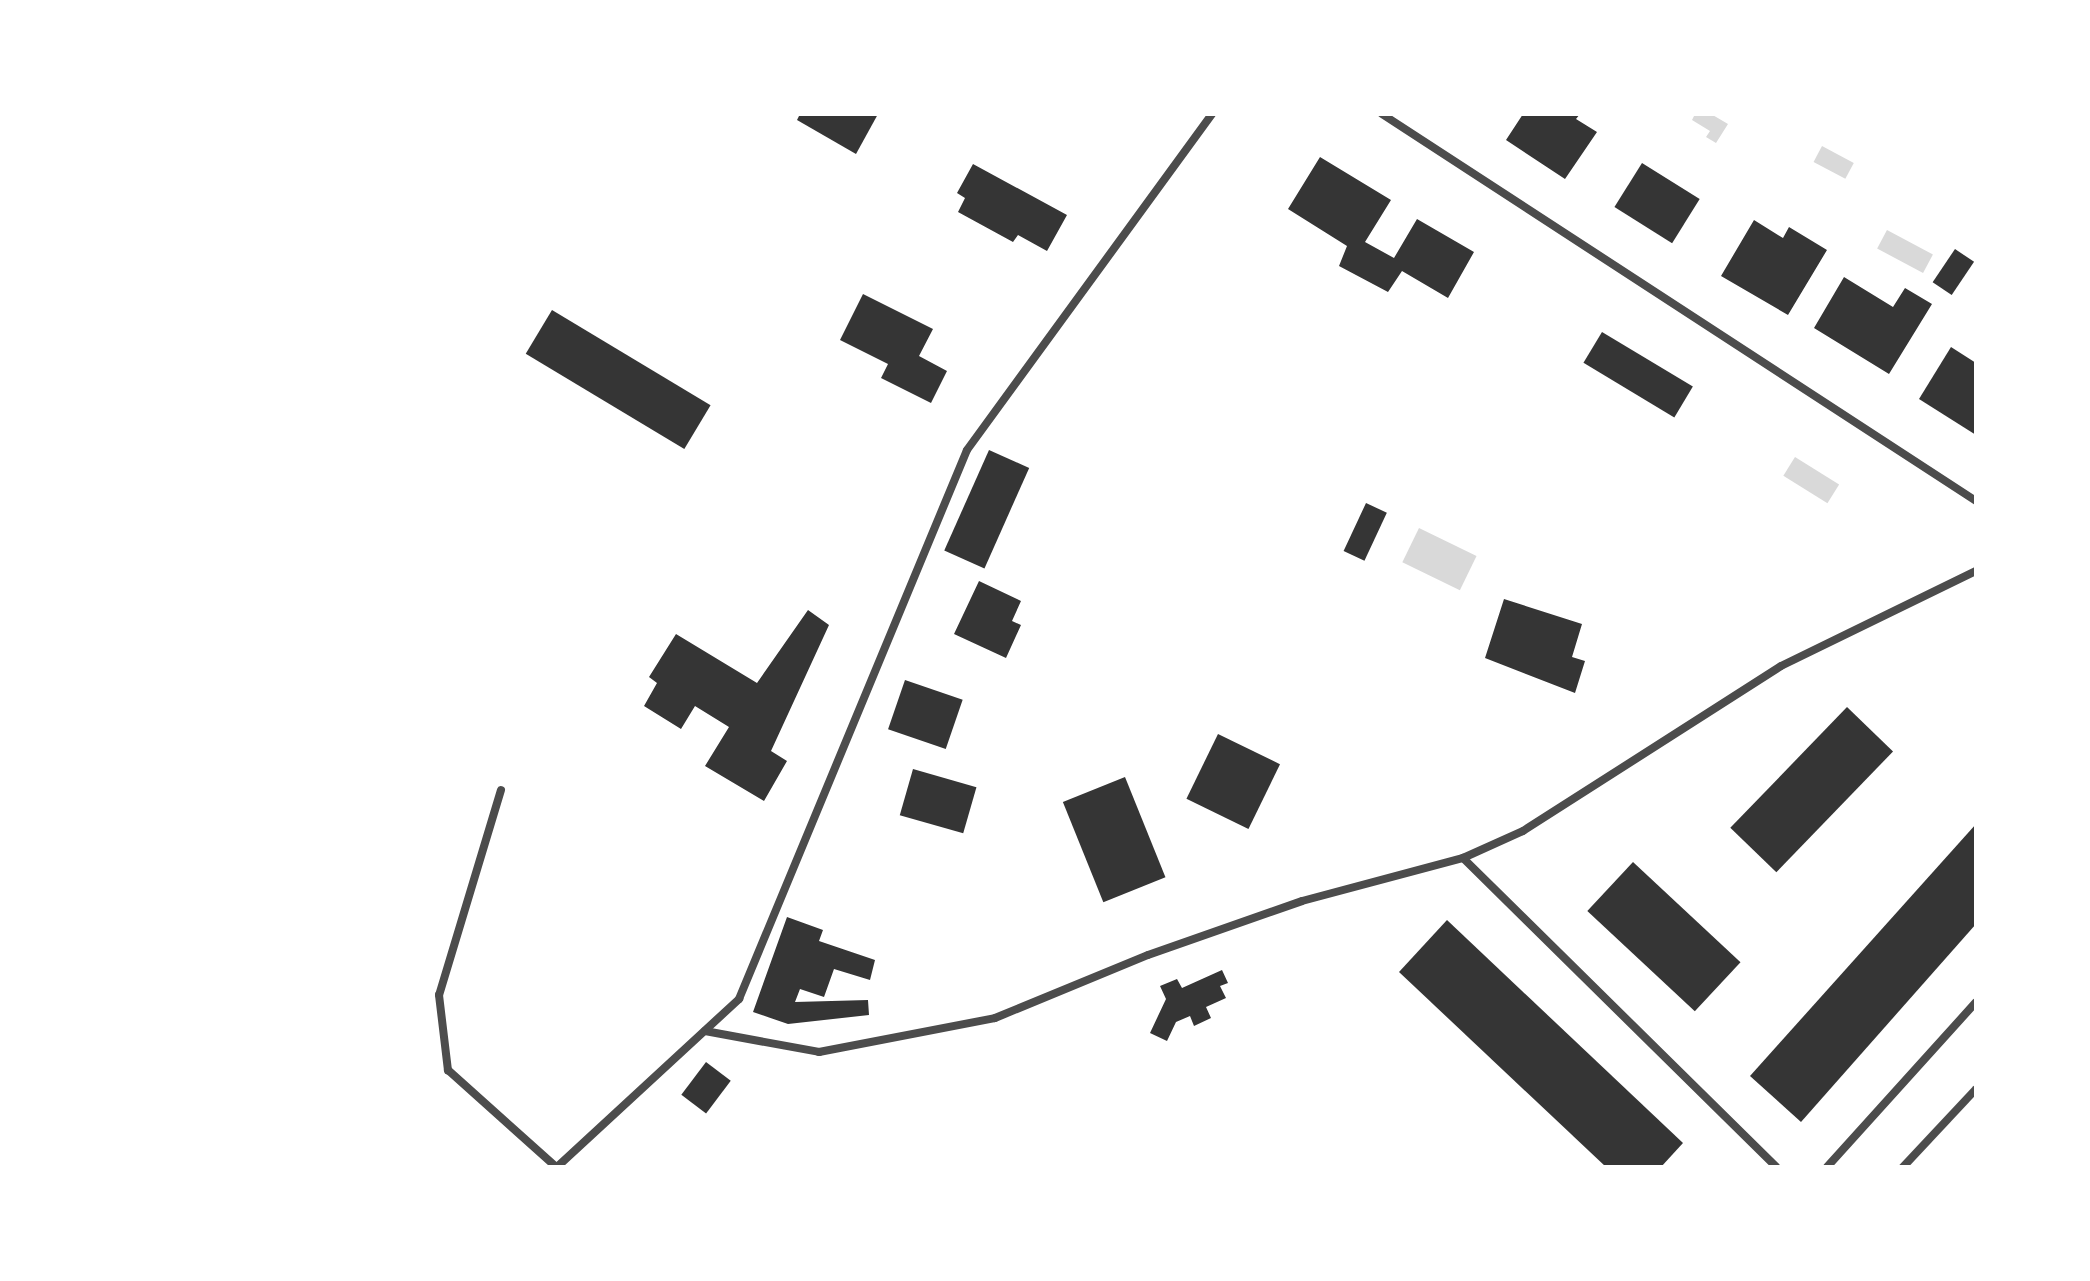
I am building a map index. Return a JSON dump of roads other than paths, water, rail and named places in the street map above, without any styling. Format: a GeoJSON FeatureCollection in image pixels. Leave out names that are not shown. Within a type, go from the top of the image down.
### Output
{"type":"FeatureCollection","features":[{"type":"Feature","properties":{"kind":"street"},"geometry":{"type":"LineString","coordinates":[[501,790],[439,995],[448,1070],[557,1167],[739,999],[967,450],[1212,114]]}},
{"type":"Feature","properties":{"kind":"street"},"geometry":{"type":"LineString","coordinates":[[1382,114],[1976,501]]}},
{"type":"Feature","properties":{"kind":"street"},"geometry":{"type":"LineString","coordinates":[[705,1031],[819,1052],[995,1018],[1148,955],[1288,906],[1463,858],[1523,831],[1781,666],[1976,571]]}},
{"type":"Feature","properties":{"kind":"street"},"geometry":{"type":"LineString","coordinates":[[1463,858],[1776,1167]]}},
{"type":"Feature","properties":{"kind":"street"},"geometry":{"type":"LineString","coordinates":[[1827,1167],[1976,1002]]}},
{"type":"Feature","properties":{"kind":"street"},"geometry":{"type":"LineString","coordinates":[[1903,1167],[1976,1089]]}}]}
